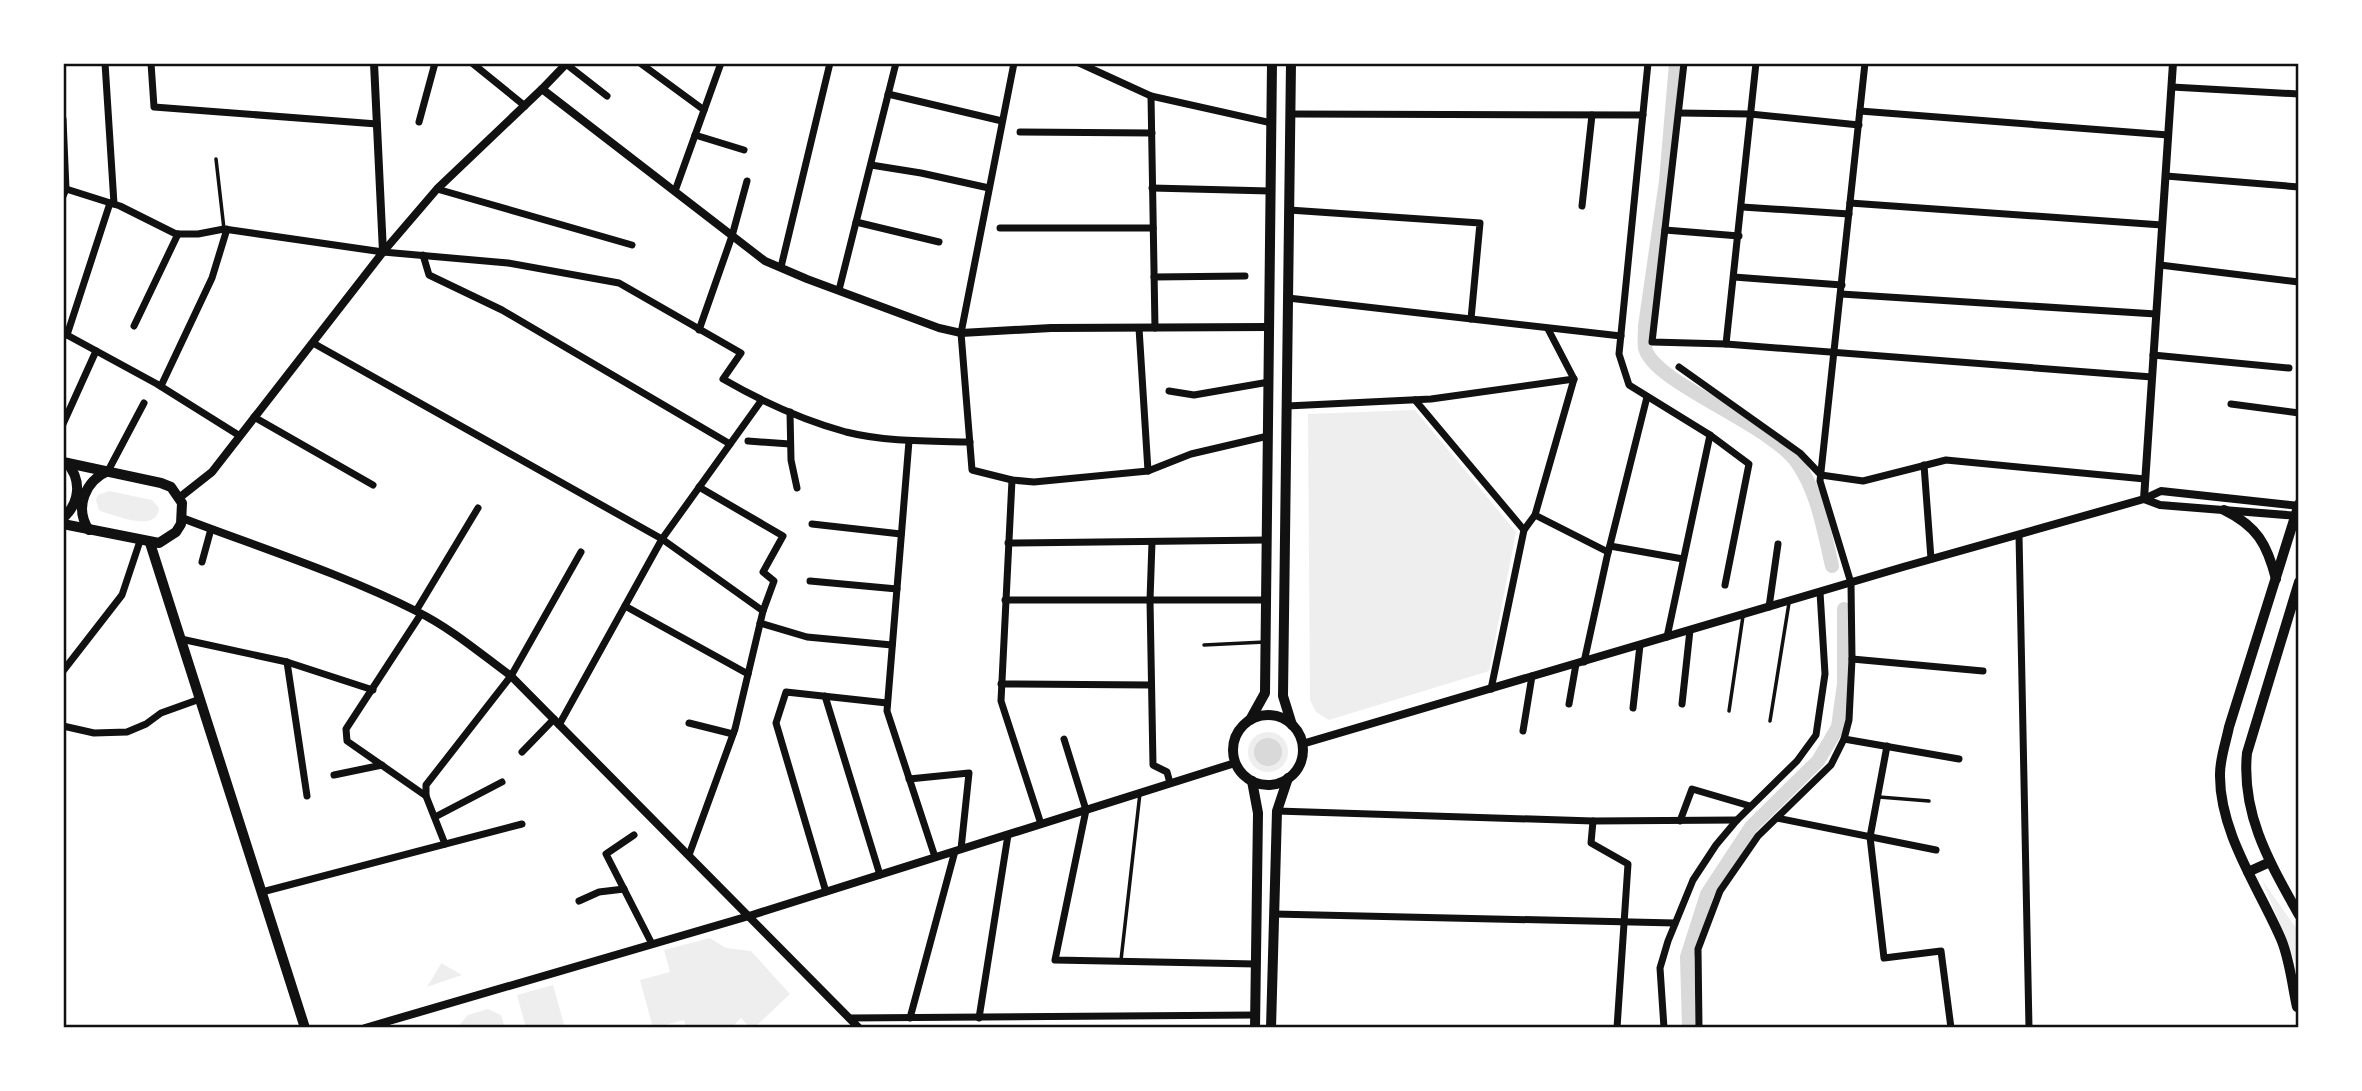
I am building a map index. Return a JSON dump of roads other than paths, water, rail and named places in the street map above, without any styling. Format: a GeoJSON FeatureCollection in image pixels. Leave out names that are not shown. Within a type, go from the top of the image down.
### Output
{"type":"FeatureCollection","features":[{"type":"Feature","properties":{"kind":"main road"},"geometry":{"type":"LineString","coordinates":[[1272,63],[1265,693],[1250,720],[1237,734],[1233,753],[1235,763],[1252,781],[1270,785],[1288,778]]}},
{"type":"Feature","properties":{"kind":"main road"},"geometry":{"type":"LineString","coordinates":[[1271,1028],[1277,811],[1288,778],[1300,763],[1302,744],[1292,725],[1283,696],[1292,63]]}},
{"type":"Feature","properties":{"kind":"main road"},"geometry":{"type":"LineString","coordinates":[[63,524],[159,543],[176,532],[182,518],[180,498],[171,487],[65,462]]}},
{"type":"Feature","properties":{"kind":"main road"},"geometry":{"type":"LineString","coordinates":[[63,518],[72,508],[77,489],[76,475],[65,462]]}},
{"type":"Feature","properties":{"kind":"main road"},"geometry":{"type":"LineString","coordinates":[[89,530],[82,515],[83,498],[93,480],[108,471]]}},
{"type":"Feature","properties":{"kind":"main road"},"geometry":{"type":"LineString","coordinates":[[1267,477],[1286,478]]}},
{"type":"Feature","properties":{"kind":"main road"},"geometry":{"type":"LineString","coordinates":[[2224,510],[2245,521],[2257,534],[2268,551],[2276,580]]}},
{"type":"Feature","properties":{"kind":"main road"},"geometry":{"type":"LineString","coordinates":[[2298,510],[2221,761],[2221,785],[2228,818],[2248,872],[2282,942],[2298,1010]]}},
{"type":"Feature","properties":{"kind":"main road"},"geometry":{"type":"LineString","coordinates":[[145,542],[181,639],[305,1028]]}},
{"type":"Feature","properties":{"kind":"main road"},"geometry":{"type":"LineString","coordinates":[[2299,582],[2247,753],[2245,776],[2248,805],[2257,834],[2299,915]]}},
{"type":"Feature","properties":{"kind":"main road"},"geometry":{"type":"LineString","coordinates":[[1250,720],[1272,715],[1292,725]]}},
{"type":"Feature","properties":{"kind":"main road"},"geometry":{"type":"LineString","coordinates":[[1252,781],[1258,813],[1255,1028]]}},
{"type":"Feature","properties":{"kind":"main road"},"geometry":{"type":"LineString","coordinates":[[2248,872],[2270,862]]}},
{"type":"Feature","properties":{"kind":"main road"},"geometry":{"type":"LineString","coordinates":[[2298,1010],[2299,990]]}},
{"type":"Feature","properties":{"kind":"street"},"geometry":{"type":"LineString","coordinates":[[105,63],[112,203],[65,332],[160,386],[240,436]]}},
{"type":"Feature","properties":{"kind":"street"},"geometry":{"type":"LineString","coordinates":[[151,63],[153,107],[377,124]]}},
{"type":"Feature","properties":{"kind":"street"},"geometry":{"type":"LineString","coordinates":[[374,63],[383,252]]}},
{"type":"Feature","properties":{"kind":"street"},"geometry":{"type":"LineString","coordinates":[[419,122],[435,63]]}},
{"type":"Feature","properties":{"kind":"street"},"geometry":{"type":"LineString","coordinates":[[472,63],[525,106]]}},
{"type":"Feature","properties":{"kind":"street"},"geometry":{"type":"LineString","coordinates":[[640,63],[704,110]]}},
{"type":"Feature","properties":{"kind":"street"},"geometry":{"type":"LineString","coordinates":[[675,191],[721,63]]}},
{"type":"Feature","properties":{"kind":"street"},"geometry":{"type":"LineString","coordinates":[[780,268],[830,63]]}},
{"type":"Feature","properties":{"kind":"street"},"geometry":{"type":"LineString","coordinates":[[839,290],[896,63]]}},
{"type":"Feature","properties":{"kind":"street"},"geometry":{"type":"LineString","coordinates":[[1014,63],[961,333],[972,470],[1012,480],[1034,482],[1148,471],[1191,454],[1268,436]]}},
{"type":"Feature","properties":{"kind":"street"},"geometry":{"type":"LineString","coordinates":[[1079,63],[1151,96],[1272,122]]}},
{"type":"Feature","properties":{"kind":"street"},"geometry":{"type":"LineString","coordinates":[[1648,63],[1619,354],[1629,385],[1710,435],[1749,464],[1725,585]]}},
{"type":"Feature","properties":{"kind":"street"},"geometry":{"type":"LineString","coordinates":[[1684,63],[1652,342],[1835,351],[2152,377]]}},
{"type":"Feature","properties":{"kind":"street"},"geometry":{"type":"LineString","coordinates":[[1726,344],[1756,63]]}},
{"type":"Feature","properties":{"kind":"street"},"geometry":{"type":"LineString","coordinates":[[1699,1028],[1698,949],[1720,891],[1758,836],[1831,765],[1844,739],[1849,720],[1852,659],[1851,583],[1820,481],[1865,63]]}},
{"type":"Feature","properties":{"kind":"street"},"geometry":{"type":"LineString","coordinates":[[2144,499],[2173,63]]}},
{"type":"Feature","properties":{"kind":"street"},"geometry":{"type":"LineString","coordinates":[[180,498],[212,472],[383,252],[437,188],[567,64],[607,96]]}},
{"type":"Feature","properties":{"kind":"street"},"geometry":{"type":"LineString","coordinates":[[2172,87],[2299,94]]}},
{"type":"Feature","properties":{"kind":"street"},"geometry":{"type":"LineString","coordinates":[[542,89],[765,261],[939,328],[961,333],[1051,328],[1269,327]]}},
{"type":"Feature","properties":{"kind":"street"},"geometry":{"type":"LineString","coordinates":[[888,94],[1003,121]]}},
{"type":"Feature","properties":{"kind":"street"},"geometry":{"type":"LineString","coordinates":[[1151,96],[1155,328]]}},
{"type":"Feature","properties":{"kind":"street"},"geometry":{"type":"LineString","coordinates":[[1860,111],[2168,135]]}},
{"type":"Feature","properties":{"kind":"street"},"geometry":{"type":"LineString","coordinates":[[1679,113],[1750,114],[1859,125]]}},
{"type":"Feature","properties":{"kind":"street"},"geometry":{"type":"LineString","coordinates":[[1291,114],[1643,115]]}},
{"type":"Feature","properties":{"kind":"street"},"geometry":{"type":"LineString","coordinates":[[1582,206],[1592,115]]}},
{"type":"Feature","properties":{"kind":"street"},"geometry":{"type":"LineString","coordinates":[[63,119],[64,191],[112,203],[178,234],[198,234],[225,229],[383,252],[508,263],[619,284],[741,354],[723,379],[761,401],[847,432],[909,441],[970,442]]}},
{"type":"Feature","properties":{"kind":"street"},"geometry":{"type":"LineString","coordinates":[[1020,132],[1152,133]]}},
{"type":"Feature","properties":{"kind":"street"},"geometry":{"type":"LineString","coordinates":[[695,135],[744,150]]}},
{"type":"Feature","properties":{"kind":"street"},"geometry":{"type":"LineString","coordinates":[[871,165],[989,188]]}},
{"type":"Feature","properties":{"kind":"street"},"geometry":{"type":"LineString","coordinates":[[2166,176],[2299,187]]}},
{"type":"Feature","properties":{"kind":"street"},"geometry":{"type":"LineString","coordinates":[[699,330],[732,236],[747,181]]}},
{"type":"Feature","properties":{"kind":"street"},"geometry":{"type":"LineString","coordinates":[[437,188],[632,245]]}},
{"type":"Feature","properties":{"kind":"street"},"geometry":{"type":"LineString","coordinates":[[1152,188],[1270,191]]}},
{"type":"Feature","properties":{"kind":"street"},"geometry":{"type":"LineString","coordinates":[[1850,203],[2162,225]]}},
{"type":"Feature","properties":{"kind":"street"},"geometry":{"type":"LineString","coordinates":[[1742,207],[1849,214]]}},
{"type":"Feature","properties":{"kind":"street"},"geometry":{"type":"LineString","coordinates":[[1289,210],[1480,223],[1471,319]]}},
{"type":"Feature","properties":{"kind":"street"},"geometry":{"type":"LineString","coordinates":[[856,222],[939,242]]}},
{"type":"Feature","properties":{"kind":"street"},"geometry":{"type":"LineString","coordinates":[[1000,228],[1153,228]]}},
{"type":"Feature","properties":{"kind":"street"},"geometry":{"type":"LineString","coordinates":[[160,386],[212,278],[225,229]]}},
{"type":"Feature","properties":{"kind":"street"},"geometry":{"type":"LineString","coordinates":[[1665,230],[1739,236]]}},
{"type":"Feature","properties":{"kind":"street"},"geometry":{"type":"LineString","coordinates":[[134,326],[178,234]]}},
{"type":"Feature","properties":{"kind":"street"},"geometry":{"type":"LineString","coordinates":[[423,255],[429,275],[502,310],[730,444]]}},
{"type":"Feature","properties":{"kind":"street"},"geometry":{"type":"LineString","coordinates":[[2160,265],[2299,282]]}},
{"type":"Feature","properties":{"kind":"street"},"geometry":{"type":"LineString","coordinates":[[1154,277],[1245,276]]}},
{"type":"Feature","properties":{"kind":"street"},"geometry":{"type":"LineString","coordinates":[[1734,277],[1842,285]]}},
{"type":"Feature","properties":{"kind":"street"},"geometry":{"type":"LineString","coordinates":[[1841,294],[2156,314]]}},
{"type":"Feature","properties":{"kind":"street"},"geometry":{"type":"LineString","coordinates":[[1288,298],[1621,336]]}},
{"type":"Feature","properties":{"kind":"street"},"geometry":{"type":"LineString","coordinates":[[1139,328],[1148,471]]}},
{"type":"Feature","properties":{"kind":"street"},"geometry":{"type":"LineString","coordinates":[[1491,689],[1524,530],[1535,515],[1574,379],[1548,329]]}},
{"type":"Feature","properties":{"kind":"street"},"geometry":{"type":"LineString","coordinates":[[313,343],[662,539],[762,611]]}},
{"type":"Feature","properties":{"kind":"street"},"geometry":{"type":"LineString","coordinates":[[63,424],[96,351]]}},
{"type":"Feature","properties":{"kind":"street"},"geometry":{"type":"LineString","coordinates":[[2154,355],[2289,368]]}},
{"type":"Feature","properties":{"kind":"street"},"geometry":{"type":"LineString","coordinates":[[1679,367],[1800,453],[1821,474],[1863,481],[1946,460],[2145,480]]}},
{"type":"Feature","properties":{"kind":"street"},"geometry":{"type":"LineString","coordinates":[[1287,406],[1415,400],[1574,379]]}},
{"type":"Feature","properties":{"kind":"street"},"geometry":{"type":"LineString","coordinates":[[1169,391],[1194,395],[1269,382]]}},
{"type":"Feature","properties":{"kind":"street"},"geometry":{"type":"LineString","coordinates":[[1569,704],[1647,397]]}},
{"type":"Feature","properties":{"kind":"street"},"geometry":{"type":"LineString","coordinates":[[1415,400],[1524,530]]}},
{"type":"Feature","properties":{"kind":"street"},"geometry":{"type":"LineString","coordinates":[[522,752],[557,722],[662,539],[761,401]]}},
{"type":"Feature","properties":{"kind":"street"},"geometry":{"type":"LineString","coordinates":[[108,471],[144,403]]}},
{"type":"Feature","properties":{"kind":"street"},"geometry":{"type":"LineString","coordinates":[[2231,404],[2299,413]]}},
{"type":"Feature","properties":{"kind":"street"},"geometry":{"type":"LineString","coordinates":[[790,412],[790,444],[797,488]]}},
{"type":"Feature","properties":{"kind":"street"},"geometry":{"type":"LineString","coordinates":[[254,417],[373,485]]}},
{"type":"Feature","properties":{"kind":"street"},"geometry":{"type":"LineString","coordinates":[[1667,637],[1710,435]]}},
{"type":"Feature","properties":{"kind":"street"},"geometry":{"type":"LineString","coordinates":[[748,440],[790,444]]}},
{"type":"Feature","properties":{"kind":"street"},"geometry":{"type":"LineString","coordinates":[[909,441],[887,711],[935,857]]}},
{"type":"Feature","properties":{"kind":"street"},"geometry":{"type":"LineString","coordinates":[[1924,465],[1931,559]]}},
{"type":"Feature","properties":{"kind":"street"},"geometry":{"type":"LineString","coordinates":[[1012,480],[1001,701],[1041,824]]}},
{"type":"Feature","properties":{"kind":"street"},"geometry":{"type":"LineString","coordinates":[[689,855],[733,734],[762,611],[774,581],[764,572],[783,536],[699,487]]}},
{"type":"Feature","properties":{"kind":"street"},"geometry":{"type":"LineString","coordinates":[[1302,744],[2144,499],[2161,491],[2298,510]]}},
{"type":"Feature","properties":{"kind":"street"},"geometry":{"type":"LineString","coordinates":[[2144,499],[2160,505],[2224,510],[2298,510]]}},
{"type":"Feature","properties":{"kind":"street"},"geometry":{"type":"LineString","coordinates":[[426,796],[346,741],[346,729],[419,613],[478,508]]}},
{"type":"Feature","properties":{"kind":"street"},"geometry":{"type":"LineString","coordinates":[[1535,515],[1609,549],[1683,559]]}},
{"type":"Feature","properties":{"kind":"street"},"geometry":{"type":"LineString","coordinates":[[182,518],[356,584],[419,613],[466,642],[511,676],[859,1028]]}},
{"type":"Feature","properties":{"kind":"street"},"geometry":{"type":"LineString","coordinates":[[812,524],[901,534]]}},
{"type":"Feature","properties":{"kind":"street"},"geometry":{"type":"LineString","coordinates":[[202,562],[211,528]]}},
{"type":"Feature","properties":{"kind":"street"},"geometry":{"type":"LineString","coordinates":[[2019,535],[2029,1028]]}},
{"type":"Feature","properties":{"kind":"street"},"geometry":{"type":"LineString","coordinates":[[1008,543],[1267,540]]}},
{"type":"Feature","properties":{"kind":"street"},"geometry":{"type":"LineString","coordinates":[[63,671],[122,595],[145,542]]}},
{"type":"Feature","properties":{"kind":"street"},"geometry":{"type":"LineString","coordinates":[[1152,542],[1150,600],[1153,765],[1167,772],[1170,783]]}},
{"type":"Feature","properties":{"kind":"street"},"geometry":{"type":"LineString","coordinates":[[1769,607],[1778,544]]}},
{"type":"Feature","properties":{"kind":"street"},"geometry":{"type":"LineString","coordinates":[[446,844],[426,796],[426,785],[511,676],[581,552]]}},
{"type":"Feature","properties":{"kind":"street"},"geometry":{"type":"LineString","coordinates":[[810,581],[897,589]]}},
{"type":"Feature","properties":{"kind":"street"},"geometry":{"type":"LineString","coordinates":[[1664,1028],[1660,968],[1693,880],[1716,845],[1737,820],[1797,761],[1816,735],[1825,674],[1820,592]]}},
{"type":"Feature","properties":{"kind":"street"},"geometry":{"type":"LineString","coordinates":[[1005,600],[1266,600]]}},
{"type":"Feature","properties":{"kind":"street"},"geometry":{"type":"LineString","coordinates":[[625,606],[748,674]]}},
{"type":"Feature","properties":{"kind":"street"},"geometry":{"type":"LineString","coordinates":[[760,623],[807,636],[892,645]]}},
{"type":"Feature","properties":{"kind":"street"},"geometry":{"type":"LineString","coordinates":[[1682,704],[1690,630]]}},
{"type":"Feature","properties":{"kind":"street"},"geometry":{"type":"LineString","coordinates":[[181,639],[287,662],[373,690]]}},
{"type":"Feature","properties":{"kind":"street"},"geometry":{"type":"LineString","coordinates":[[1633,708],[1640,645]]}},
{"type":"Feature","properties":{"kind":"street"},"geometry":{"type":"LineString","coordinates":[[1852,659],[1983,671]]}},
{"type":"Feature","properties":{"kind":"street"},"geometry":{"type":"LineString","coordinates":[[287,662],[307,796]]}},
{"type":"Feature","properties":{"kind":"street"},"geometry":{"type":"LineString","coordinates":[[1522,731],[1532,676]]}},
{"type":"Feature","properties":{"kind":"street"},"geometry":{"type":"LineString","coordinates":[[1001,684],[1151,685]]}},
{"type":"Feature","properties":{"kind":"street"},"geometry":{"type":"LineString","coordinates":[[826,892],[776,723],[786,692],[887,703]]}},
{"type":"Feature","properties":{"kind":"street"},"geometry":{"type":"LineString","coordinates":[[825,696],[880,875]]}},
{"type":"Feature","properties":{"kind":"street"},"geometry":{"type":"LineString","coordinates":[[63,726],[94,733],[127,732],[146,724],[161,713],[200,699]]}},
{"type":"Feature","properties":{"kind":"street"},"geometry":{"type":"LineString","coordinates":[[689,723],[733,734]]}},
{"type":"Feature","properties":{"kind":"street"},"geometry":{"type":"LineString","coordinates":[[1065,739],[1086,810],[1055,960],[1256,964]]}},
{"type":"Feature","properties":{"kind":"street"},"geometry":{"type":"LineString","coordinates":[[1844,739],[1959,759]]}},
{"type":"Feature","properties":{"kind":"street"},"geometry":{"type":"LineString","coordinates":[[1886,746],[1870,837],[1884,958],[1941,951],[1951,1028]]}},
{"type":"Feature","properties":{"kind":"street"},"geometry":{"type":"LineString","coordinates":[[365,1028],[749,916],[1235,763]]}},
{"type":"Feature","properties":{"kind":"street"},"geometry":{"type":"LineString","coordinates":[[334,775],[382,765]]}},
{"type":"Feature","properties":{"kind":"street"},"geometry":{"type":"LineString","coordinates":[[909,779],[969,773],[958,850],[910,1018]]}},
{"type":"Feature","properties":{"kind":"street"},"geometry":{"type":"LineString","coordinates":[[435,817],[502,782]]}},
{"type":"Feature","properties":{"kind":"street"},"geometry":{"type":"LineString","coordinates":[[1680,821],[1692,789],[1750,806]]}},
{"type":"Feature","properties":{"kind":"street"},"geometry":{"type":"LineString","coordinates":[[1277,811],[1593,821],[1737,820]]}},
{"type":"Feature","properties":{"kind":"street"},"geometry":{"type":"LineString","coordinates":[[1777,818],[1936,850]]}},
{"type":"Feature","properties":{"kind":"street"},"geometry":{"type":"LineString","coordinates":[[1593,821],[1591,843],[1628,864],[1616,1028]]}},
{"type":"Feature","properties":{"kind":"street"},"geometry":{"type":"LineString","coordinates":[[261,892],[522,824]]}},
{"type":"Feature","properties":{"kind":"street"},"geometry":{"type":"LineString","coordinates":[[634,835],[606,854],[652,944]]}},
{"type":"Feature","properties":{"kind":"street"},"geometry":{"type":"LineString","coordinates":[[979,1018],[1008,835]]}},
{"type":"Feature","properties":{"kind":"street"},"geometry":{"type":"LineString","coordinates":[[579,901],[599,892],[624,889]]}},
{"type":"Feature","properties":{"kind":"street"},"geometry":{"type":"LineString","coordinates":[[1274,914],[1675,923]]}},
{"type":"Feature","properties":{"kind":"street"},"geometry":{"type":"LineString","coordinates":[[849,1018],[1255,1015]]}},
{"type":"Feature","properties":{"kind":"lane"},"geometry":{"type":"LineString","coordinates":[[216,159],[225,229]]}},
{"type":"Feature","properties":{"kind":"lane"},"geometry":{"type":"LineString","coordinates":[[1770,721],[1789,601]]}},
{"type":"Feature","properties":{"kind":"lane"},"geometry":{"type":"LineString","coordinates":[[1729,711],[1744,614]]}},
{"type":"Feature","properties":{"kind":"lane"},"geometry":{"type":"LineString","coordinates":[[1204,645],[1265,642]]}},
{"type":"Feature","properties":{"kind":"lane"},"geometry":{"type":"LineString","coordinates":[[1121,962],[1140,793]]}},
{"type":"Feature","properties":{"kind":"lane"},"geometry":{"type":"LineString","coordinates":[[1877,797],[1928,801]]}},
{"type":"Feature","properties":{"kind":"waterway"},"geometry":{"type":"LineString","coordinates":[[1676,63],[1666,181],[1645,326],[1645,348],[1653,362],[1669,376],[1764,434],[1798,464],[1811,487],[1832,566]]}},
{"type":"Feature","properties":{"kind":"waterway"},"geometry":{"type":"LineString","coordinates":[[1689,1028],[1687,957],[1707,894],[1751,827],[1818,761],[1838,727],[1844,684],[1844,609]]}}]}
